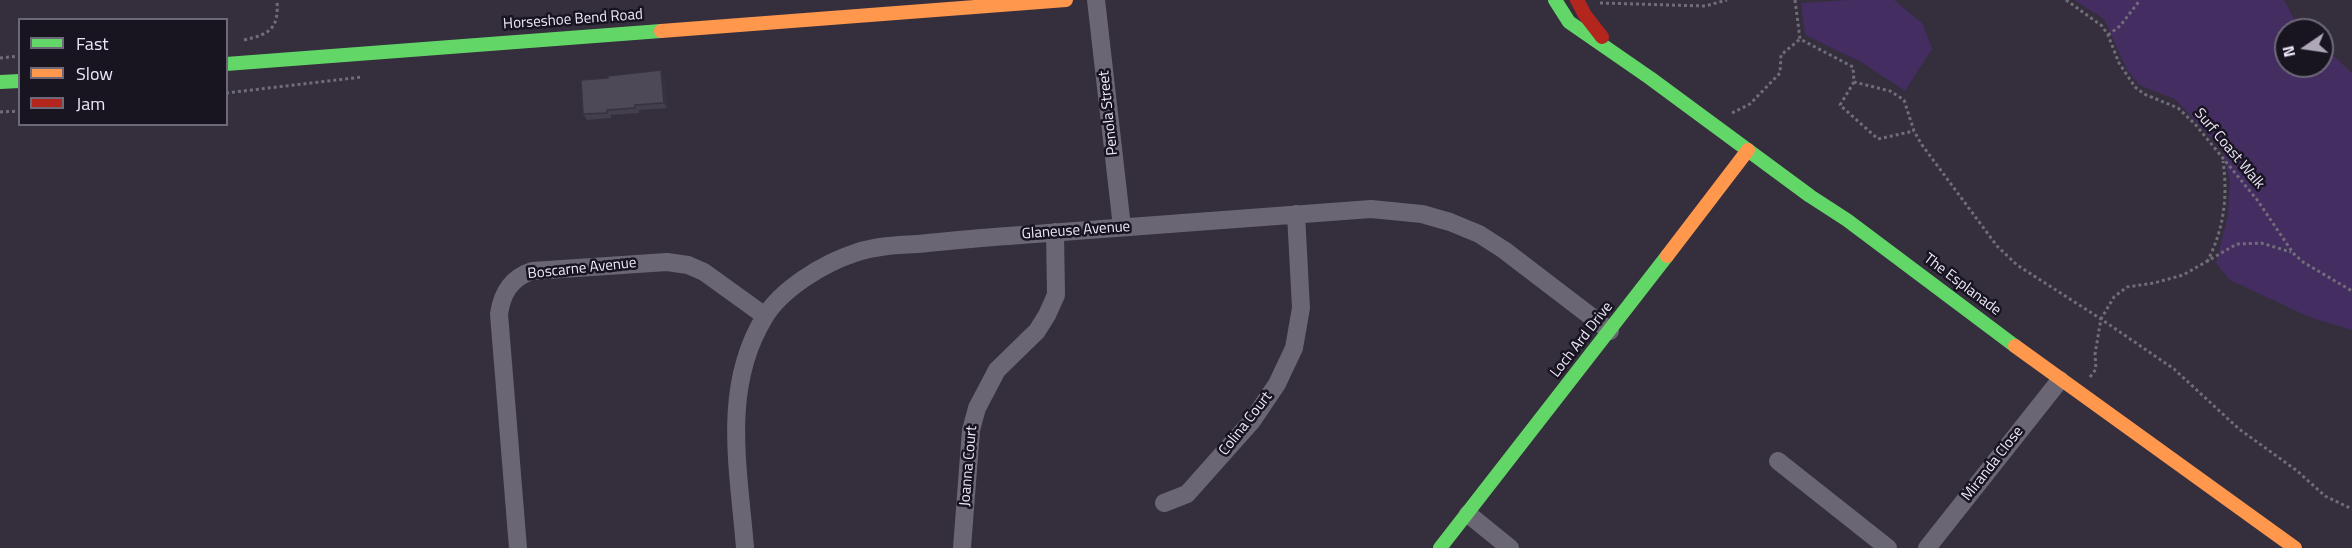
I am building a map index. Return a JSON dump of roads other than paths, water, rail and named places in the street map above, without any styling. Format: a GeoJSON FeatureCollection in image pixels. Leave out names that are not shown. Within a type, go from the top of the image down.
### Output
{"type":"FeatureCollection","features":[{"type":"Feature","properties":{"kind":"street","name":"Horseshoe Bend Road"},"geometry":{"type":"LineString","coordinates":[[228,64],[856,7],[1066,0]]}},
{"type":"Feature","properties":{"kind":"street","name":"Penola Street"},"geometry":{"type":"LineString","coordinates":[[1096,0],[1122,227]]}},
{"type":"Feature","properties":{"kind":"street","name":"The Esplanade"},"geometry":{"type":"LineString","coordinates":[[1555,0],[1569,22],[1847,220],[2060,380],[2295,548]]}},
{"type":"Feature","properties":{"kind":"street","name":"The Esplanade"},"geometry":{"type":"LineString","coordinates":[[1578,2],[1609,49]]}},
{"type":"Feature","properties":{"kind":"street"},"geometry":{"type":"LineString","coordinates":[[0,82],[18,81]]}},
{"type":"Feature","properties":{"kind":"street","name":"Loch Ard Drive"},"geometry":{"type":"LineString","coordinates":[[1440,548],[1748,150]]}},
{"type":"Feature","properties":{"kind":"street","name":"Glaneuse Avenue"},"geometry":{"type":"LineString","coordinates":[[745,548],[735,414],[748,349],[765,316],[807,277],[831,262],[858,252],[887,246],[1055,232],[1371,209],[1397,210],[1450,222],[1479,234],[1504,250],[1610,331]]}},
{"type":"Feature","properties":{"kind":"street","name":"Colina Court"},"geometry":{"type":"LineString","coordinates":[[1164,503],[1187,494],[1252,421],[1277,384],[1294,348],[1301,308],[1296,214]]}},
{"type":"Feature","properties":{"kind":"street","name":"Joanna Court"},"geometry":{"type":"LineString","coordinates":[[962,548],[971,430],[976,408],[997,370],[1037,331],[1047,315],[1056,294],[1055,232]]}},
{"type":"Feature","properties":{"kind":"street","name":"Boscarne Avenue"},"geometry":{"type":"LineString","coordinates":[[518,548],[500,314],[501,298],[520,275],[639,263],[667,262],[688,265],[704,272],[765,316]]}},
{"type":"Feature","properties":{"kind":"street","name":"Miranda Close"},"geometry":{"type":"LineString","coordinates":[[1927,548],[2060,380]]}},
{"type":"Feature","properties":{"kind":"street"},"geometry":{"type":"LineString","coordinates":[[1778,461],[1888,548]]}},
{"type":"Feature","properties":{"kind":"street"},"geometry":{"type":"LineString","coordinates":[[1468,514],[1510,548]]}}]}
